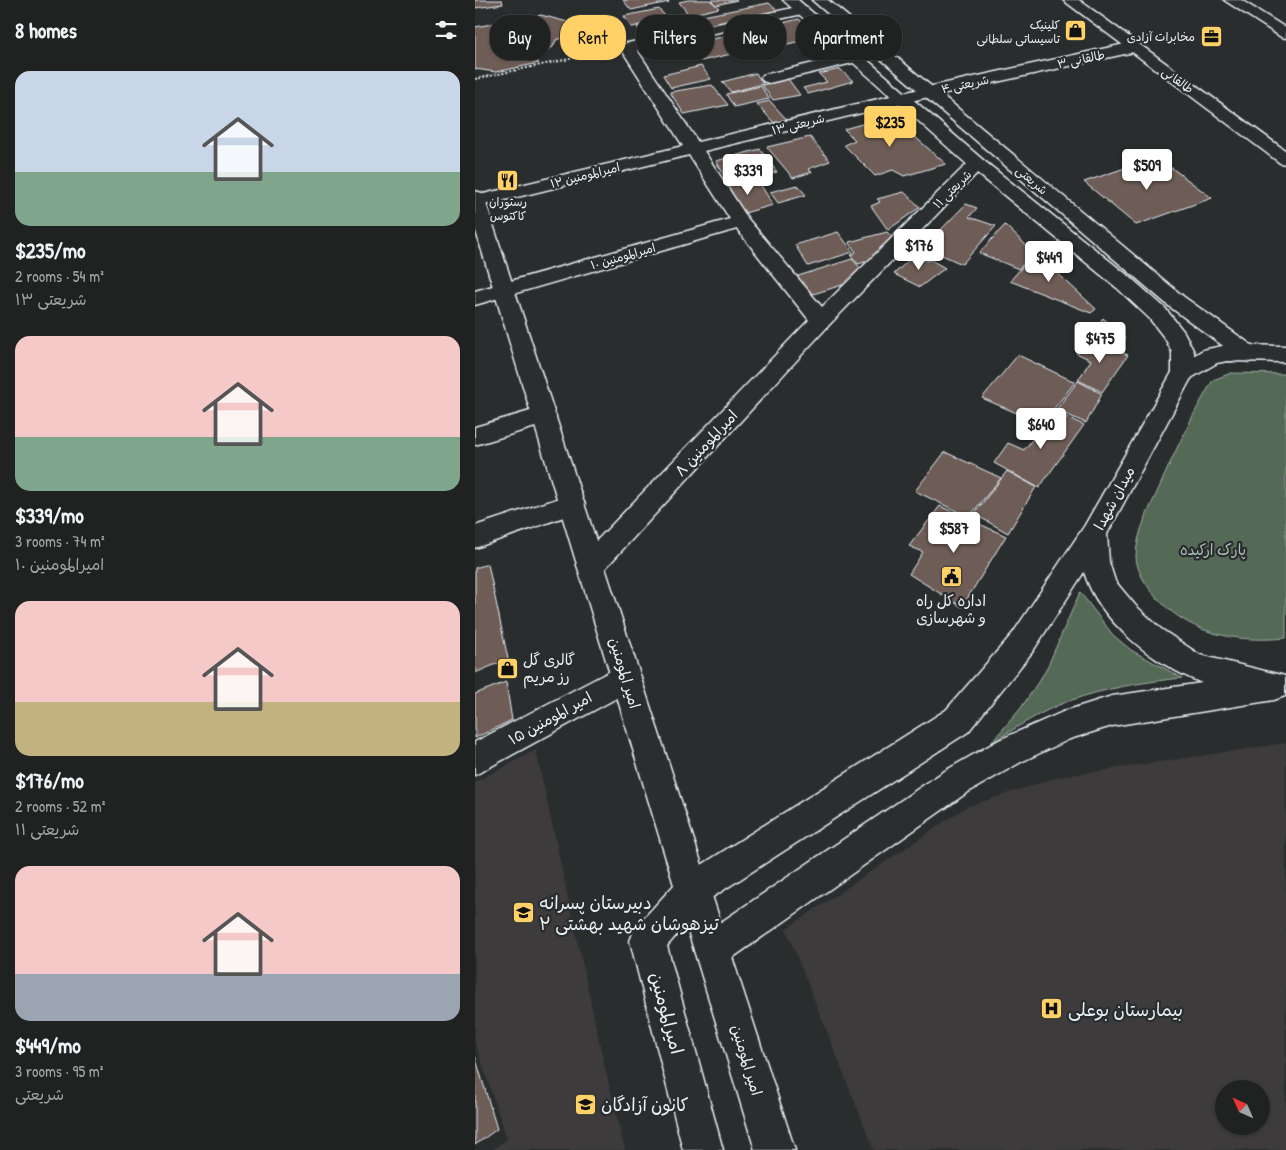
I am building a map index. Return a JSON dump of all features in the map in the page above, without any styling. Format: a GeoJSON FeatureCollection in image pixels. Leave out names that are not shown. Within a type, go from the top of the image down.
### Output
{"type":"FeatureCollection","features":[{"type":"Feature","properties":{"kind":"street","name":"شریعتی"},"geometry":{"type":"LineString","coordinates":[[819,0],[1177,302],[1249,354]]}},
{"type":"Feature","properties":{"kind":"street","name":"طالقانی"},"geometry":{"type":"LineString","coordinates":[[1070,0],[1286,159]]}},
{"type":"Feature","properties":{"kind":"street"},"geometry":{"type":"LineString","coordinates":[[1231,0],[1286,34]]}},
{"type":"Feature","properties":{"kind":"street","name":"شریعتی"},"geometry":{"type":"LineString","coordinates":[[796,5],[807,15]]}},
{"type":"Feature","properties":{"kind":"street"},"geometry":{"type":"LineString","coordinates":[[796,5],[627,47],[741,222],[821,320]]}},
{"type":"Feature","properties":{"kind":"street","name":"طالقانی ۳"},"geometry":{"type":"LineString","coordinates":[[1028,70],[1134,48]]}},
{"type":"Feature","properties":{"kind":"street"},"geometry":{"type":"LineString","coordinates":[[769,78],[847,60]]}},
{"type":"Feature","properties":{"kind":"street","name":"شریعتی"},"geometry":{"type":"LineString","coordinates":[[858,60],[977,164],[1124,283],[1157,313],[1177,338],[1183,352],[1183,373]]}},
{"type":"Feature","properties":{"kind":"street","name":"شریعتی ۴"},"geometry":{"type":"LineString","coordinates":[[902,99],[1028,70]]}},
{"type":"Feature","properties":{"kind":"street","name":"شریعتی ۱۳"},"geometry":{"type":"LineString","coordinates":[[694,149],[902,99]]}},
{"type":"Feature","properties":{"kind":"street","name":"امیرالمومنین ۱۲"},"geometry":{"type":"LineString","coordinates":[[477,208],[694,149]]}},
{"type":"Feature","properties":{"kind":"street","name":"شریعتی ۱۱"},"geometry":{"type":"LineString","coordinates":[[821,320],[977,164]]}},
{"type":"Feature","properties":{"kind":"street","name":"امیر المومنین"},"geometry":{"type":"LineString","coordinates":[[477,208],[775,1150]]}},
{"type":"Feature","properties":{"kind":"street","name":"امیرالمومنین ۱۰"},"geometry":{"type":"LineString","coordinates":[[475,298],[741,222]]}},
{"type":"Feature","properties":{"kind":"street"},"geometry":{"type":"LineString","coordinates":[[1157,313],[1177,302]]}},
{"type":"Feature","properties":{"kind":"street","name":"امیرالمومنین ۸"},"geometry":{"type":"LineString","coordinates":[[591,565],[821,320]]}},
{"type":"Feature","properties":{"kind":"street","name":"میدان شهدا"},"geometry":{"type":"LineString","coordinates":[[1280,685],[1229,676],[1187,663],[1153,640],[1122,610],[1100,580],[1095,557],[1094,533],[1183,373],[1211,356],[1227,354],[1286,354]]}},
{"type":"Feature","properties":{"kind":"street"},"geometry":{"type":"LineString","coordinates":[[475,436],[544,416]]}},
{"type":"Feature","properties":{"kind":"street"},"geometry":{"type":"LineString","coordinates":[[475,537],[572,504]]}},
{"type":"Feature","properties":{"kind":"street"},"geometry":{"type":"LineString","coordinates":[[693,890],[957,721],[1023,642],[1094,533]]}},
{"type":"Feature","properties":{"kind":"street","name":"امیر المومنین ۱۵"},"geometry":{"type":"LineString","coordinates":[[475,759],[626,677]]}},
{"type":"Feature","properties":{"kind":"street"},"geometry":{"type":"LineString","coordinates":[[712,950],[954,783],[1033,740],[1065,726],[1112,711],[1280,685]]}},
{"type":"Feature","properties":{"kind":"street","name":"امیرالمومنین"},"geometry":{"type":"LineString","coordinates":[[693,890],[648,941],[703,1150]]}},
{"type":"Feature","properties":{"kind":"path"},"geometry":{"type":"LineString","coordinates":[[475,79],[627,47]]}},
{"type":"Feature","properties":{"kind":"shaded area","name":"بیمارستان بوعلی"},"geometry":{"type":"Polygon","coordinates":[[[1286,743],[1286,1150],[874,1150],[786,929],[966,807],[1058,777],[1286,743]]]}},
{"type":"Feature","properties":{"kind":"shaded area","name":"دبیرستان پسرانه تیزهوشان شهید بهشتی ۲"},"geometry":{"type":"Polygon","coordinates":[[[536,750],[605,1068],[625,1150],[492,1150],[507,1139],[475,1042],[475,782],[536,750]]]}},
{"type":"Feature","properties":{"kind":"green space","name":"پارک ارکیده"},"geometry":{"type":"Polygon","coordinates":[[[1231,373],[1286,374],[1286,638],[1248,639],[1230,637],[1196,627],[1166,607],[1153,593],[1141,576],[1136,561],[1137,547],[1144,521],[1184,433],[1213,380],[1231,373]]]}},
{"type":"Feature","properties":{"kind":"green space"},"geometry":{"type":"Polygon","coordinates":[[[1080,592],[1113,635],[1131,650],[1182,678],[1125,686],[1069,701],[1039,715],[991,743],[1021,708],[1046,670],[1080,592]]]}},
{"type":"Feature","properties":{"kind":"building"},"geometry":{"type":"Polygon","coordinates":[[[475,0],[502,0],[503,4],[475,8],[475,0]]]}},
{"type":"Feature","properties":{"kind":"building"},"geometry":{"type":"Polygon","coordinates":[[[623,0],[668,0],[669,2],[631,10],[623,0]]]}},
{"type":"Feature","properties":{"kind":"building"},"geometry":{"type":"Polygon","coordinates":[[[710,0],[719,8],[689,15],[679,2],[710,0]]]}},
{"type":"Feature","properties":{"kind":"building"},"geometry":{"type":"Polygon","coordinates":[[[711,0],[737,0],[716,5],[711,0]]]}},
{"type":"Feature","properties":{"kind":"building"},"geometry":{"type":"Polygon","coordinates":[[[769,3],[780,13],[771,15],[724,15],[724,25],[714,28],[714,15],[708,15],[769,3]]]}},
{"type":"Feature","properties":{"kind":"building"},"geometry":{"type":"Polygon","coordinates":[[[659,9],[664,15],[636,15],[636,26],[633,27],[626,19],[626,16],[659,9]]]}},
{"type":"Feature","properties":{"kind":"building"},"geometry":{"type":"Polygon","coordinates":[[[550,17],[560,20],[560,39],[556,40],[553,47],[550,48],[550,17]]]}},
{"type":"Feature","properties":{"kind":"building"},"geometry":{"type":"Polygon","coordinates":[[[796,20],[796,42],[786,44],[786,22],[796,20]]]}},
{"type":"Feature","properties":{"kind":"building"},"geometry":{"type":"Polygon","coordinates":[[[490,24],[490,60],[536,60],[539,63],[496,72],[475,69],[475,27],[490,24]]]}},
{"type":"Feature","properties":{"kind":"building"},"geometry":{"type":"Polygon","coordinates":[[[724,37],[724,56],[714,58],[714,39],[724,37]]]}},
{"type":"Feature","properties":{"kind":"building"},"geometry":{"type":"Polygon","coordinates":[[[701,66],[711,79],[671,88],[663,75],[701,66]]]}},
{"type":"Feature","properties":{"kind":"building"},"geometry":{"type":"Polygon","coordinates":[[[840,69],[853,81],[808,94],[803,88],[827,82],[819,74],[840,69]]]}},
{"type":"Feature","properties":{"kind":"building"},"geometry":{"type":"Polygon","coordinates":[[[756,73],[763,84],[731,92],[722,82],[756,73]]]}},
{"type":"Feature","properties":{"kind":"building"},"geometry":{"type":"Polygon","coordinates":[[[788,79],[800,95],[773,100],[762,85],[788,79]]]}},
{"type":"Feature","properties":{"kind":"building"},"geometry":{"type":"Polygon","coordinates":[[[712,85],[728,105],[684,114],[670,92],[712,85]]]}},
{"type":"Feature","properties":{"kind":"building"},"geometry":{"type":"Polygon","coordinates":[[[761,86],[769,99],[734,107],[726,94],[761,86]]]}},
{"type":"Feature","properties":{"kind":"building"},"geometry":{"type":"Polygon","coordinates":[[[770,101],[787,120],[774,123],[757,104],[770,101]]]}},
{"type":"Feature","properties":{"kind":"building"},"geometry":{"type":"Polygon","coordinates":[[[891,116],[946,164],[904,176],[893,170],[875,176],[844,145],[855,140],[844,129],[891,116]]]}},
{"type":"Feature","properties":{"kind":"building"},"geometry":{"type":"Polygon","coordinates":[[[810,137],[830,161],[808,169],[812,172],[793,178],[767,147],[810,137]]]}},
{"type":"Feature","properties":{"kind":"building"},"geometry":{"type":"Polygon","coordinates":[[[760,149],[777,172],[729,184],[716,161],[760,149]]]}},
{"type":"Feature","properties":{"kind":"building"},"geometry":{"type":"Polygon","coordinates":[[[1157,157],[1212,198],[1136,225],[1084,182],[1157,157]]]}},
{"type":"Feature","properties":{"kind":"building"},"geometry":{"type":"Polygon","coordinates":[[[756,177],[773,205],[741,214],[724,186],[756,177]]]}},
{"type":"Feature","properties":{"kind":"building"},"geometry":{"type":"Polygon","coordinates":[[[797,185],[806,195],[778,203],[770,192],[797,185]]]}},
{"type":"Feature","properties":{"kind":"building"},"geometry":{"type":"Polygon","coordinates":[[[904,192],[920,207],[888,230],[871,206],[880,202],[877,199],[904,192]]]}},
{"type":"Feature","properties":{"kind":"building"},"geometry":{"type":"Polygon","coordinates":[[[966,204],[977,208],[969,217],[996,226],[962,264],[924,247],[966,204]]]}},
{"type":"Feature","properties":{"kind":"building"},"geometry":{"type":"Polygon","coordinates":[[[1005,225],[1033,252],[1019,269],[979,253],[1005,225]]]}},
{"type":"Feature","properties":{"kind":"building"},"geometry":{"type":"Polygon","coordinates":[[[838,232],[853,252],[808,266],[795,245],[838,232]]]}},
{"type":"Feature","properties":{"kind":"building"},"geometry":{"type":"Polygon","coordinates":[[[887,232],[896,241],[881,257],[858,264],[851,255],[856,252],[849,242],[887,232]]]}},
{"type":"Feature","properties":{"kind":"building"},"geometry":{"type":"Polygon","coordinates":[[[1035,252],[1096,309],[1091,313],[1010,281],[1035,252]]]}},
{"type":"Feature","properties":{"kind":"building"},"geometry":{"type":"Polygon","coordinates":[[[914,255],[927,261],[931,260],[945,268],[920,287],[894,274],[914,255]]]}},
{"type":"Feature","properties":{"kind":"building"},"geometry":{"type":"Polygon","coordinates":[[[852,259],[865,273],[858,280],[807,296],[795,277],[852,259]]]}},
{"type":"Feature","properties":{"kind":"building"},"geometry":{"type":"Polygon","coordinates":[[[1103,318],[1125,338],[1118,351],[1087,339],[1103,318]]]}},
{"type":"Feature","properties":{"kind":"building"},"geometry":{"type":"Polygon","coordinates":[[[1087,339],[1128,355],[1102,392],[1078,380],[1091,360],[1076,353],[1087,339]]]}},
{"type":"Feature","properties":{"kind":"building"},"geometry":{"type":"Polygon","coordinates":[[[1018,355],[1075,382],[1042,424],[982,398],[1018,355]]]}},
{"type":"Feature","properties":{"kind":"building"},"geometry":{"type":"Polygon","coordinates":[[[1078,381],[1102,394],[1086,423],[1056,410],[1078,381]]]}},
{"type":"Feature","properties":{"kind":"building"},"geometry":{"type":"Polygon","coordinates":[[[1054,412],[1084,425],[1039,488],[994,463],[1008,443],[1024,450],[1054,412]]]}},
{"type":"Feature","properties":{"kind":"building"},"geometry":{"type":"Polygon","coordinates":[[[945,452],[1001,478],[969,517],[915,491],[945,452]]]}},
{"type":"Feature","properties":{"kind":"building"},"geometry":{"type":"Polygon","coordinates":[[[1007,471],[1036,487],[1008,533],[974,514],[1007,471]]]}},
{"type":"Feature","properties":{"kind":"building"},"geometry":{"type":"Polygon","coordinates":[[[940,506],[1006,536],[962,607],[909,574],[923,552],[909,546],[940,506]]]}},
{"type":"Feature","properties":{"kind":"building"},"geometry":{"type":"Polygon","coordinates":[[[488,564],[508,659],[475,673],[475,568],[488,564]]]}},
{"type":"Feature","properties":{"kind":"building"},"geometry":{"type":"Polygon","coordinates":[[[506,682],[512,720],[475,738],[475,694],[506,682]]]}},
{"type":"Feature","properties":{"kind":"building"},"geometry":{"type":"Polygon","coordinates":[[[475,1056],[497,1129],[475,1145],[475,1056]]]}},
{"type":"Feature","properties":{"kind":"place","name":"کلینیک تاسیساتی سلطانی"},"geometry":{"type":"Point","coordinates":[1076,31]}},
{"type":"Feature","properties":{"kind":"place","name":"مخابرات آزادی"},"geometry":{"type":"Point","coordinates":[1211,36]}},
{"type":"Feature","properties":{"kind":"place","name":"رستوران کاکتوس"},"geometry":{"type":"Point","coordinates":[508,180]}},
{"type":"Feature","properties":{"kind":"place","name":"اداره کل راه و شهرسازی"},"geometry":{"type":"Point","coordinates":[951,577]}},
{"type":"Feature","properties":{"kind":"place","name":"گالری گل رز مریم"},"geometry":{"type":"Point","coordinates":[507,668]}},
{"type":"Feature","properties":{"kind":"place","name":"دبیرستان پسرانه تیزهوشان شهید بهشتی ۲"},"geometry":{"type":"Point","coordinates":[523,912]}},
{"type":"Feature","properties":{"kind":"place","name":"بیمارستان بوعلی"},"geometry":{"type":"Point","coordinates":[1052,1009]}},
{"type":"Feature","properties":{"kind":"place","name":"کانون آزادگان"},"geometry":{"type":"Point","coordinates":[585,1104]}}]}
